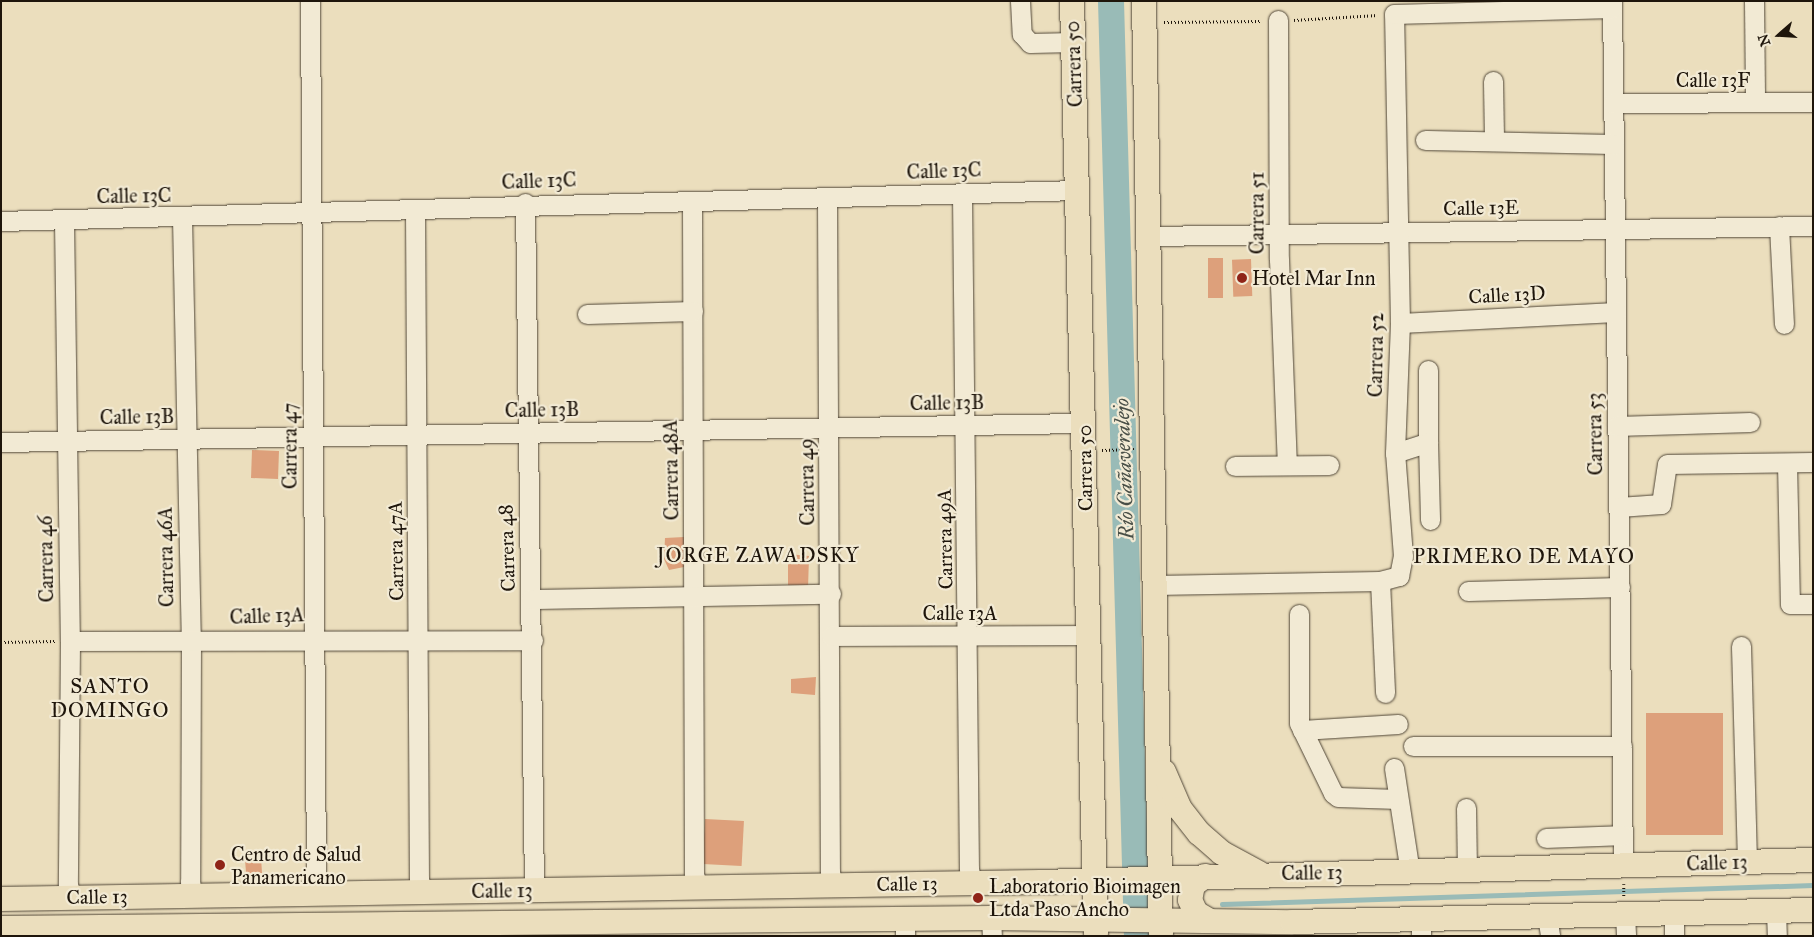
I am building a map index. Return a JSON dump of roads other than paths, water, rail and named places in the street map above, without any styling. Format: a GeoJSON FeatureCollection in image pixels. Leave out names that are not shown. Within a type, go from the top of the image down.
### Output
{"type":"FeatureCollection","features":[{"type":"Feature","properties":{"kind":"main road","name":"Carrera 50"},"geometry":{"type":"LineString","coordinates":[[1072,1],[1095,834],[1103,880],[1100,925]]}},
{"type":"Feature","properties":{"kind":"main road"},"geometry":{"type":"LineString","coordinates":[[1144,1],[1159,752],[1155,878],[1157,925]]}},
{"type":"Feature","properties":{"kind":"main road"},"geometry":{"type":"LineString","coordinates":[[1159,752],[1173,795],[1199,833],[1235,862],[1263,874]]}},
{"type":"Feature","properties":{"kind":"main road"},"geometry":{"type":"LineString","coordinates":[[1041,882],[1071,868],[1095,834]]}},
{"type":"Feature","properties":{"kind":"main road","name":"Calle 13"},"geometry":{"type":"LineString","coordinates":[[1,899],[194,896],[316,891],[422,892],[1041,882],[1263,874],[1466,870],[1623,873],[1747,862],[1813,860]]}},
{"type":"Feature","properties":{"kind":"main road"},"geometry":{"type":"LineString","coordinates":[[1205,876],[1194,885],[1190,900],[1196,913],[1214,920]]}},
{"type":"Feature","properties":{"kind":"main road"},"geometry":{"type":"LineString","coordinates":[[731,887],[731,929]]}},
{"type":"Feature","properties":{"kind":"main road","name":"Calle 13"},"geometry":{"type":"LineString","coordinates":[[1,928],[193,932],[905,928],[991,927],[1025,919],[1100,925],[1157,925],[1214,920],[1292,929],[1549,926],[1625,919],[1674,925],[1776,911],[1813,910]]}},
{"type":"Feature","properties":{"kind":"main road"},"geometry":{"type":"LineString","coordinates":[[1025,919],[1060,936]]}},
{"type":"Feature","properties":{"kind":"main road"},"geometry":{"type":"LineString","coordinates":[[1184,936],[1214,920]]}},
{"type":"Feature","properties":{"kind":"street","name":"Carrera 47"},"geometry":{"type":"LineString","coordinates":[[310,1],[316,891]]}},
{"type":"Feature","properties":{"kind":"street"},"geometry":{"type":"LineString","coordinates":[[1020,1],[1022,34],[1030,43],[1074,42]]}},
{"type":"Feature","properties":{"kind":"street"},"geometry":{"type":"LineString","coordinates":[[1754,1],[1755,102]]}},
{"type":"Feature","properties":{"kind":"street","name":"Carrera 52"},"geometry":{"type":"LineString","coordinates":[[1380,581],[1398,576],[1404,556],[1395,453],[1400,323],[1394,14],[1612,5]]}},
{"type":"Feature","properties":{"kind":"street","name":"Carrera 53"},"geometry":{"type":"LineString","coordinates":[[1612,5],[1623,873]]}},
{"type":"Feature","properties":{"kind":"street","name":"Carrera 51"},"geometry":{"type":"LineString","coordinates":[[1278,20],[1279,234],[1287,465]]}},
{"type":"Feature","properties":{"kind":"street"},"geometry":{"type":"LineString","coordinates":[[1493,81],[1494,142]]}},
{"type":"Feature","properties":{"kind":"street","name":"Calle 13F"},"geometry":{"type":"LineString","coordinates":[[1613,103],[1813,102]]}},
{"type":"Feature","properties":{"kind":"street"},"geometry":{"type":"LineString","coordinates":[[1425,140],[1614,144]]}},
{"type":"Feature","properties":{"kind":"street","name":"Calle 13C"},"geometry":{"type":"LineString","coordinates":[[1,222],[182,217],[311,210],[415,209],[525,203],[692,201],[1078,190]]}},
{"type":"Feature","properties":{"kind":"street","name":"Carrera 49A"},"geometry":{"type":"LineString","coordinates":[[962,193],[969,636],[969,870],[972,883]]}},
{"type":"Feature","properties":{"kind":"street","name":"Carrera 49"},"geometry":{"type":"LineString","coordinates":[[827,197],[831,594],[830,872],[833,886]]}},
{"type":"Feature","properties":{"kind":"street","name":"Carrera 48A"},"geometry":{"type":"LineString","coordinates":[[692,201],[695,596],[694,874],[698,888]]}},
{"type":"Feature","properties":{"kind":"street","name":"Carrera 48"},"geometry":{"type":"LineString","coordinates":[[525,203],[526,432],[533,640],[531,877],[534,890]]}},
{"type":"Feature","properties":{"kind":"street","name":"Carrera 47A"},"geometry":{"type":"LineString","coordinates":[[415,209],[421,640],[419,879],[422,892]]}},
{"type":"Feature","properties":{"kind":"street","name":"Carrera 46A"},"geometry":{"type":"LineString","coordinates":[[182,217],[191,641],[190,882],[194,896]]}},
{"type":"Feature","properties":{"kind":"street","name":"Carrera 46"},"geometry":{"type":"LineString","coordinates":[[64,220],[70,642],[68,884],[72,897]]}},
{"type":"Feature","properties":{"kind":"street"},"geometry":{"type":"LineString","coordinates":[[1779,226],[1784,324]]}},
{"type":"Feature","properties":{"kind":"street","name":"Calle 13E"},"geometry":{"type":"LineString","coordinates":[[1150,236],[1813,226]]}},
{"type":"Feature","properties":{"kind":"street"},"geometry":{"type":"LineString","coordinates":[[587,314],[693,311]]}},
{"type":"Feature","properties":{"kind":"street","name":"Calle 13D"},"geometry":{"type":"LineString","coordinates":[[1400,323],[1616,312]]}},
{"type":"Feature","properties":{"kind":"street"},"geometry":{"type":"LineString","coordinates":[[1428,370],[1430,520]]}},
{"type":"Feature","properties":{"kind":"street"},"geometry":{"type":"LineString","coordinates":[[1617,426],[1750,422]]}},
{"type":"Feature","properties":{"kind":"street","name":"Calle 13B"},"geometry":{"type":"LineString","coordinates":[[1,442],[313,433],[417,434],[1084,423]]}},
{"type":"Feature","properties":{"kind":"street"},"geometry":{"type":"LineString","coordinates":[[1395,453],[1428,442]]}},
{"type":"Feature","properties":{"kind":"street"},"geometry":{"type":"LineString","coordinates":[[1788,462],[1790,604],[1813,604]]}},
{"type":"Feature","properties":{"kind":"street"},"geometry":{"type":"LineString","coordinates":[[1618,507],[1661,504],[1666,464],[1813,462]]}},
{"type":"Feature","properties":{"kind":"street"},"geometry":{"type":"LineString","coordinates":[[1235,466],[1329,465]]}},
{"type":"Feature","properties":{"kind":"street"},"geometry":{"type":"LineString","coordinates":[[1155,585],[1380,581],[1385,693]]}},
{"type":"Feature","properties":{"kind":"street"},"geometry":{"type":"LineString","coordinates":[[1468,590],[1620,587]]}},
{"type":"Feature","properties":{"kind":"street"},"geometry":{"type":"LineString","coordinates":[[531,599],[831,594]]}},
{"type":"Feature","properties":{"kind":"street"},"geometry":{"type":"LineString","coordinates":[[1300,614],[1302,730],[1335,796],[1398,799]]}},
{"type":"Feature","properties":{"kind":"street","name":"Calle 13A"},"geometry":{"type":"LineString","coordinates":[[831,636],[1090,635]]}},
{"type":"Feature","properties":{"kind":"street","name":"Calle 13A"},"geometry":{"type":"LineString","coordinates":[[70,642],[314,638],[533,640]]}},
{"type":"Feature","properties":{"kind":"street"},"geometry":{"type":"LineString","coordinates":[[1741,646],[1747,862]]}},
{"type":"Feature","properties":{"kind":"street"},"geometry":{"type":"LineString","coordinates":[[1302,730],[1398,724]]}},
{"type":"Feature","properties":{"kind":"street"},"geometry":{"type":"LineString","coordinates":[[1413,746],[1622,746]]}},
{"type":"Feature","properties":{"kind":"street"},"geometry":{"type":"LineString","coordinates":[[1394,768],[1410,872]]}},
{"type":"Feature","properties":{"kind":"street"},"geometry":{"type":"LineString","coordinates":[[1466,808],[1466,870]]}},
{"type":"Feature","properties":{"kind":"street"},"geometry":{"type":"LineString","coordinates":[[1546,838],[1623,835]]}},
{"type":"Feature","properties":{"kind":"street"},"geometry":{"type":"LineString","coordinates":[[1776,911],[1777,936]]}},
{"type":"Feature","properties":{"kind":"waterway","name":"Río Cañaveralejo"},"geometry":{"type":"LineString","coordinates":[[1111,1],[1137,936]]}},
{"type":"Feature","properties":{"kind":"waterway"},"geometry":{"type":"LineString","coordinates":[[1222,904],[1813,885]]}},
{"type":"Feature","properties":{"kind":"place","name":"Hotel Mar Inn"},"geometry":{"type":"Point","coordinates":[1242,278]}},
{"type":"Feature","properties":{"kind":"place","name":"Centro de Salud Panamericano"},"geometry":{"type":"Point","coordinates":[220,865]}},
{"type":"Feature","properties":{"kind":"place","name":"Laboratorio Bioimagen Ltda Paso Ancho"},"geometry":{"type":"Point","coordinates":[978,898]}},
{"type":"Feature","properties":{"kind":"district","name":"JORGE ZAWADSKY"},"geometry":{"type":"Point","coordinates":[758,555]}},
{"type":"Feature","properties":{"kind":"district","name":"PRIMERO DE MAYO"},"geometry":{"type":"Point","coordinates":[1524,556]}},
{"type":"Feature","properties":{"kind":"district","name":"SANTO DOMINGO"},"geometry":{"type":"Point","coordinates":[110,698]}}]}
